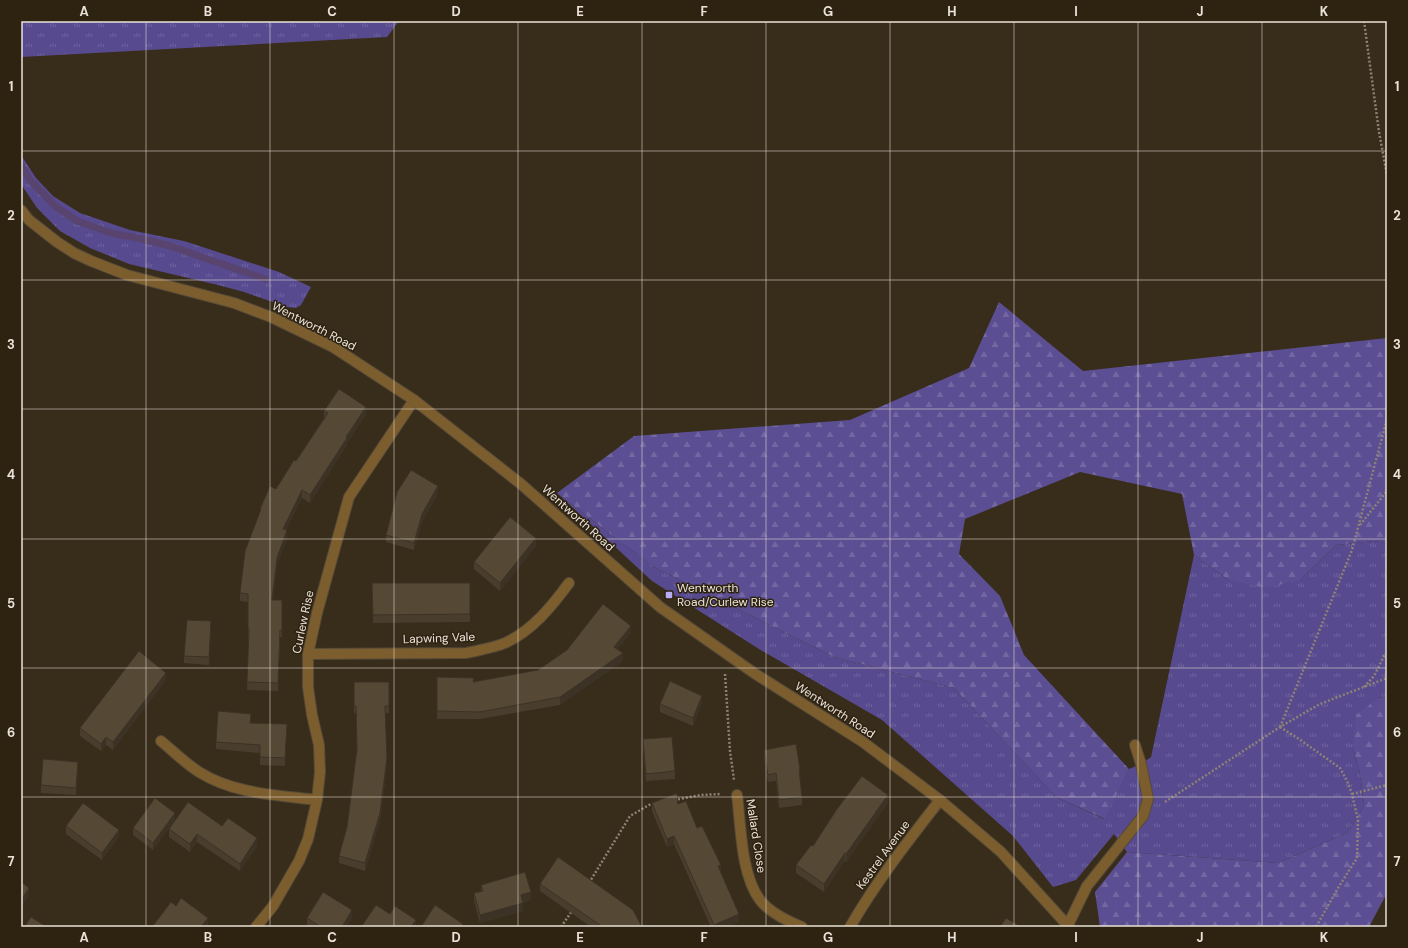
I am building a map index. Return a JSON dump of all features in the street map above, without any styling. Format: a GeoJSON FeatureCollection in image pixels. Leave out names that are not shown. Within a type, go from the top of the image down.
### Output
{"type":"FeatureCollection","features":[{"type":"Feature","properties":{"kind":"street","name":"Wentworth Road"},"geometry":{"type":"LineString","coordinates":[[21,210],[29,220],[57,242],[80,256],[127,275],[234,303],[271,317],[333,347],[414,400],[521,484],[660,607],[754,673],[863,742],[940,800],[1001,852],[1068,926]]}},
{"type":"Feature","properties":{"kind":"street","name":"Curlew Rise"},"geometry":{"type":"LineString","coordinates":[[256,927],[272,906],[299,861],[308,839],[317,800],[320,772],[319,745],[312,715],[308,687],[308,654],[317,613],[350,496],[414,400]]}},
{"type":"Feature","properties":{"kind":"street","name":"Lapwing Vale"},"geometry":{"type":"LineString","coordinates":[[308,654],[466,652],[485,649],[505,643],[524,632],[550,608],[569,583]]}},
{"type":"Feature","properties":{"kind":"street"},"geometry":{"type":"LineString","coordinates":[[161,741],[198,771],[230,787],[251,792],[317,800]]}},
{"type":"Feature","properties":{"kind":"street"},"geometry":{"type":"LineString","coordinates":[[1068,926],[1087,886],[1143,816],[1148,799],[1141,764],[1135,745]]}},
{"type":"Feature","properties":{"kind":"street","name":"Mallard Close"},"geometry":{"type":"LineString","coordinates":[[736,795],[746,865],[751,885],[761,901],[775,914],[802,927]]}},
{"type":"Feature","properties":{"kind":"street","name":"Kestrel Avenue"},"geometry":{"type":"LineString","coordinates":[[850,927],[864,903],[894,860],[940,800]]}},
{"type":"Feature","properties":{"kind":"path"},"geometry":{"type":"LineString","coordinates":[[1364,21],[1379,132],[1387,175]]}},
{"type":"Feature","properties":{"kind":"path"},"geometry":{"type":"LineString","coordinates":[[1280,727],[1352,550],[1387,419]]}},
{"type":"Feature","properties":{"kind":"path"},"geometry":{"type":"LineString","coordinates":[[1358,526],[1387,491]]}},
{"type":"Feature","properties":{"kind":"path"},"geometry":{"type":"LineString","coordinates":[[671,801],[701,795],[736,795],[730,751],[723,652]]}},
{"type":"Feature","properties":{"kind":"path"},"geometry":{"type":"LineString","coordinates":[[1364,687],[1374,676],[1387,653]]}},
{"type":"Feature","properties":{"kind":"path"},"geometry":{"type":"LineString","coordinates":[[1143,816],[1280,727],[1320,704],[1387,678]]}},
{"type":"Feature","properties":{"kind":"path"},"geometry":{"type":"LineString","coordinates":[[1280,727],[1340,768],[1352,794],[1358,820],[1357,858],[1316,927]]}},
{"type":"Feature","properties":{"kind":"path"},"geometry":{"type":"LineString","coordinates":[[1352,794],[1387,785]]}},
{"type":"Feature","properties":{"kind":"path"},"geometry":{"type":"LineString","coordinates":[[585,889],[630,816],[649,805],[656,804]]}},
{"type":"Feature","properties":{"kind":"path"},"geometry":{"type":"LineString","coordinates":[[561,927],[573,908]]}},
{"type":"Feature","properties":{"kind":"green space"},"geometry":{"type":"Polygon","coordinates":[[[21,21],[399,21],[387,37],[21,57],[21,21]]]}},
{"type":"Feature","properties":{"kind":"green space"},"geometry":{"type":"Polygon","coordinates":[[[21,155],[36,178],[53,196],[80,213],[130,230],[184,241],[279,272],[311,287],[301,305],[296,308],[287,307],[244,292],[129,264],[90,248],[60,231],[37,208],[21,184],[21,155]]]}},
{"type":"Feature","properties":{"kind":"green space"},"geometry":{"type":"Polygon","coordinates":[[[999,302],[1083,371],[1387,338],[1387,543],[1374,541],[1336,545],[1300,580],[1264,588],[1227,579],[1194,555],[1182,494],[1080,472],[965,519],[959,554],[1000,596],[1024,655],[1129,769],[1105,819],[1056,797],[954,688],[834,657],[652,566],[557,493],[634,436],[850,420],[969,368],[999,302]]]}},
{"type":"Feature","properties":{"kind":"green space"},"geometry":{"type":"Polygon","coordinates":[[[557,493],[652,566],[834,657],[954,688],[1056,797],[1104,819],[1129,769],[1141,764],[1151,757],[1194,555],[1227,579],[1300,580],[1336,545],[1374,541],[1387,543],[1387,696],[1379,698],[1353,748],[1360,773],[1364,806],[1347,833],[1278,863],[1127,852],[1114,834],[1076,880],[1053,887],[1013,836],[882,720],[759,649],[652,581],[557,493]]]}},
{"type":"Feature","properties":{"kind":"green space"},"geometry":{"type":"Polygon","coordinates":[[[1387,696],[1387,893],[1369,927],[1100,927],[1095,892],[1127,852],[1278,863],[1347,833],[1364,806],[1360,773],[1353,748],[1356,715],[1379,698],[1387,696]]]}},
{"type":"Feature","properties":{"kind":"building"},"geometry":{"type":"Polygon","coordinates":[[[339,389],[366,407],[310,495],[302,490],[283,529],[287,530],[277,558],[272,600],[282,600],[282,630],[280,630],[278,683],[247,682],[249,629],[248,594],[240,593],[245,551],[270,486],[276,489],[294,460],[296,461],[328,413],[324,411],[339,389]]]}},
{"type":"Feature","properties":{"kind":"building"},"geometry":{"type":"Polygon","coordinates":[[[411,470],[438,486],[422,514],[414,543],[386,535],[397,492],[411,470]]]}},
{"type":"Feature","properties":{"kind":"building"},"geometry":{"type":"Polygon","coordinates":[[[510,517],[536,538],[500,583],[474,562],[510,517]]]}},
{"type":"Feature","properties":{"kind":"building"},"geometry":{"type":"Polygon","coordinates":[[[372,583],[470,583],[470,614],[373,615],[372,583]]]}},
{"type":"Feature","properties":{"kind":"building"},"geometry":{"type":"Polygon","coordinates":[[[603,604],[631,626],[614,647],[623,653],[560,697],[480,712],[437,711],[437,677],[474,678],[473,682],[538,670],[567,650],[603,604]]]}},
{"type":"Feature","properties":{"kind":"building"},"geometry":{"type":"Polygon","coordinates":[[[187,620],[211,621],[209,657],[184,656],[187,620]]]}},
{"type":"Feature","properties":{"kind":"building"},"geometry":{"type":"Polygon","coordinates":[[[139,651],[166,673],[113,742],[106,737],[101,744],[80,728],[139,651]]]}},
{"type":"Feature","properties":{"kind":"building"},"geometry":{"type":"Polygon","coordinates":[[[670,681],[702,696],[693,718],[660,704],[670,681]]]}},
{"type":"Feature","properties":{"kind":"building"},"geometry":{"type":"Polygon","coordinates":[[[354,682],[389,682],[389,706],[385,706],[387,758],[380,813],[365,863],[339,856],[347,827],[357,749],[354,682]]]}},
{"type":"Feature","properties":{"kind":"building"},"geometry":{"type":"Polygon","coordinates":[[[218,711],[251,714],[250,723],[287,724],[285,758],[260,757],[260,745],[216,742],[218,711]]]}},
{"type":"Feature","properties":{"kind":"building"},"geometry":{"type":"Polygon","coordinates":[[[672,737],[675,771],[646,774],[643,739],[672,737]]]}},
{"type":"Feature","properties":{"kind":"building"},"geometry":{"type":"Polygon","coordinates":[[[796,744],[802,797],[779,800],[776,773],[768,775],[764,750],[796,744]]]}},
{"type":"Feature","properties":{"kind":"building"},"geometry":{"type":"Polygon","coordinates":[[[43,759],[78,762],[76,788],[41,785],[43,759]]]}},
{"type":"Feature","properties":{"kind":"building"},"geometry":{"type":"Polygon","coordinates":[[[862,776],[888,795],[824,884],[796,865],[811,845],[813,846],[837,809],[862,776]]]}},
{"type":"Feature","properties":{"kind":"building"},"geometry":{"type":"Polygon","coordinates":[[[677,793],[678,804],[686,801],[697,828],[702,826],[721,865],[718,866],[739,914],[714,925],[674,836],[667,839],[652,803],[677,793]]]}},
{"type":"Feature","properties":{"kind":"building"},"geometry":{"type":"Polygon","coordinates":[[[155,798],[175,813],[153,843],[133,828],[155,798]]]}},
{"type":"Feature","properties":{"kind":"building"},"geometry":{"type":"Polygon","coordinates":[[[188,802],[222,826],[228,818],[257,838],[240,864],[197,834],[190,844],[169,829],[188,802]]]}},
{"type":"Feature","properties":{"kind":"building"},"geometry":{"type":"Polygon","coordinates":[[[83,803],[119,830],[102,853],[66,826],[83,803]]]}},
{"type":"Feature","properties":{"kind":"building"},"geometry":{"type":"Polygon","coordinates":[[[558,857],[633,910],[642,927],[603,927],[540,884],[558,857]]]}},
{"type":"Feature","properties":{"kind":"building"},"geometry":{"type":"Polygon","coordinates":[[[525,872],[531,892],[521,895],[523,903],[480,915],[474,893],[483,891],[481,885],[525,872]]]}},
{"type":"Feature","properties":{"kind":"building"},"geometry":{"type":"Polygon","coordinates":[[[21,882],[29,888],[21,900],[21,882]]]}},
{"type":"Feature","properties":{"kind":"building"},"geometry":{"type":"Polygon","coordinates":[[[323,892],[352,910],[342,927],[321,927],[307,918],[323,892]]]}},
{"type":"Feature","properties":{"kind":"building"},"geometry":{"type":"Polygon","coordinates":[[[181,898],[208,918],[201,927],[152,927],[171,902],[176,906],[181,898]]]}},
{"type":"Feature","properties":{"kind":"building"},"geometry":{"type":"Polygon","coordinates":[[[376,905],[390,914],[395,906],[416,920],[411,927],[361,927],[376,905]]]}},
{"type":"Feature","properties":{"kind":"building"},"geometry":{"type":"Polygon","coordinates":[[[435,905],[463,924],[460,927],[421,927],[435,905]]]}},
{"type":"Feature","properties":{"kind":"building"},"geometry":{"type":"Polygon","coordinates":[[[31,917],[47,927],[24,927],[31,917]]]}},
{"type":"Feature","properties":{"kind":"building"},"geometry":{"type":"Polygon","coordinates":[[[1006,918],[1022,927],[1000,927],[1006,918]]]}},
{"type":"Feature","properties":{"kind":"waterway"},"geometry":{"type":"LineString","coordinates":[[21,165],[29,179],[55,206],[77,221],[111,233],[170,246],[265,279]]}},
{"type":"Feature","properties":{"kind":"place","name":"Wentworth Road/Curlew Rise"},"geometry":{"type":"Point","coordinates":[669,595]}}]}
